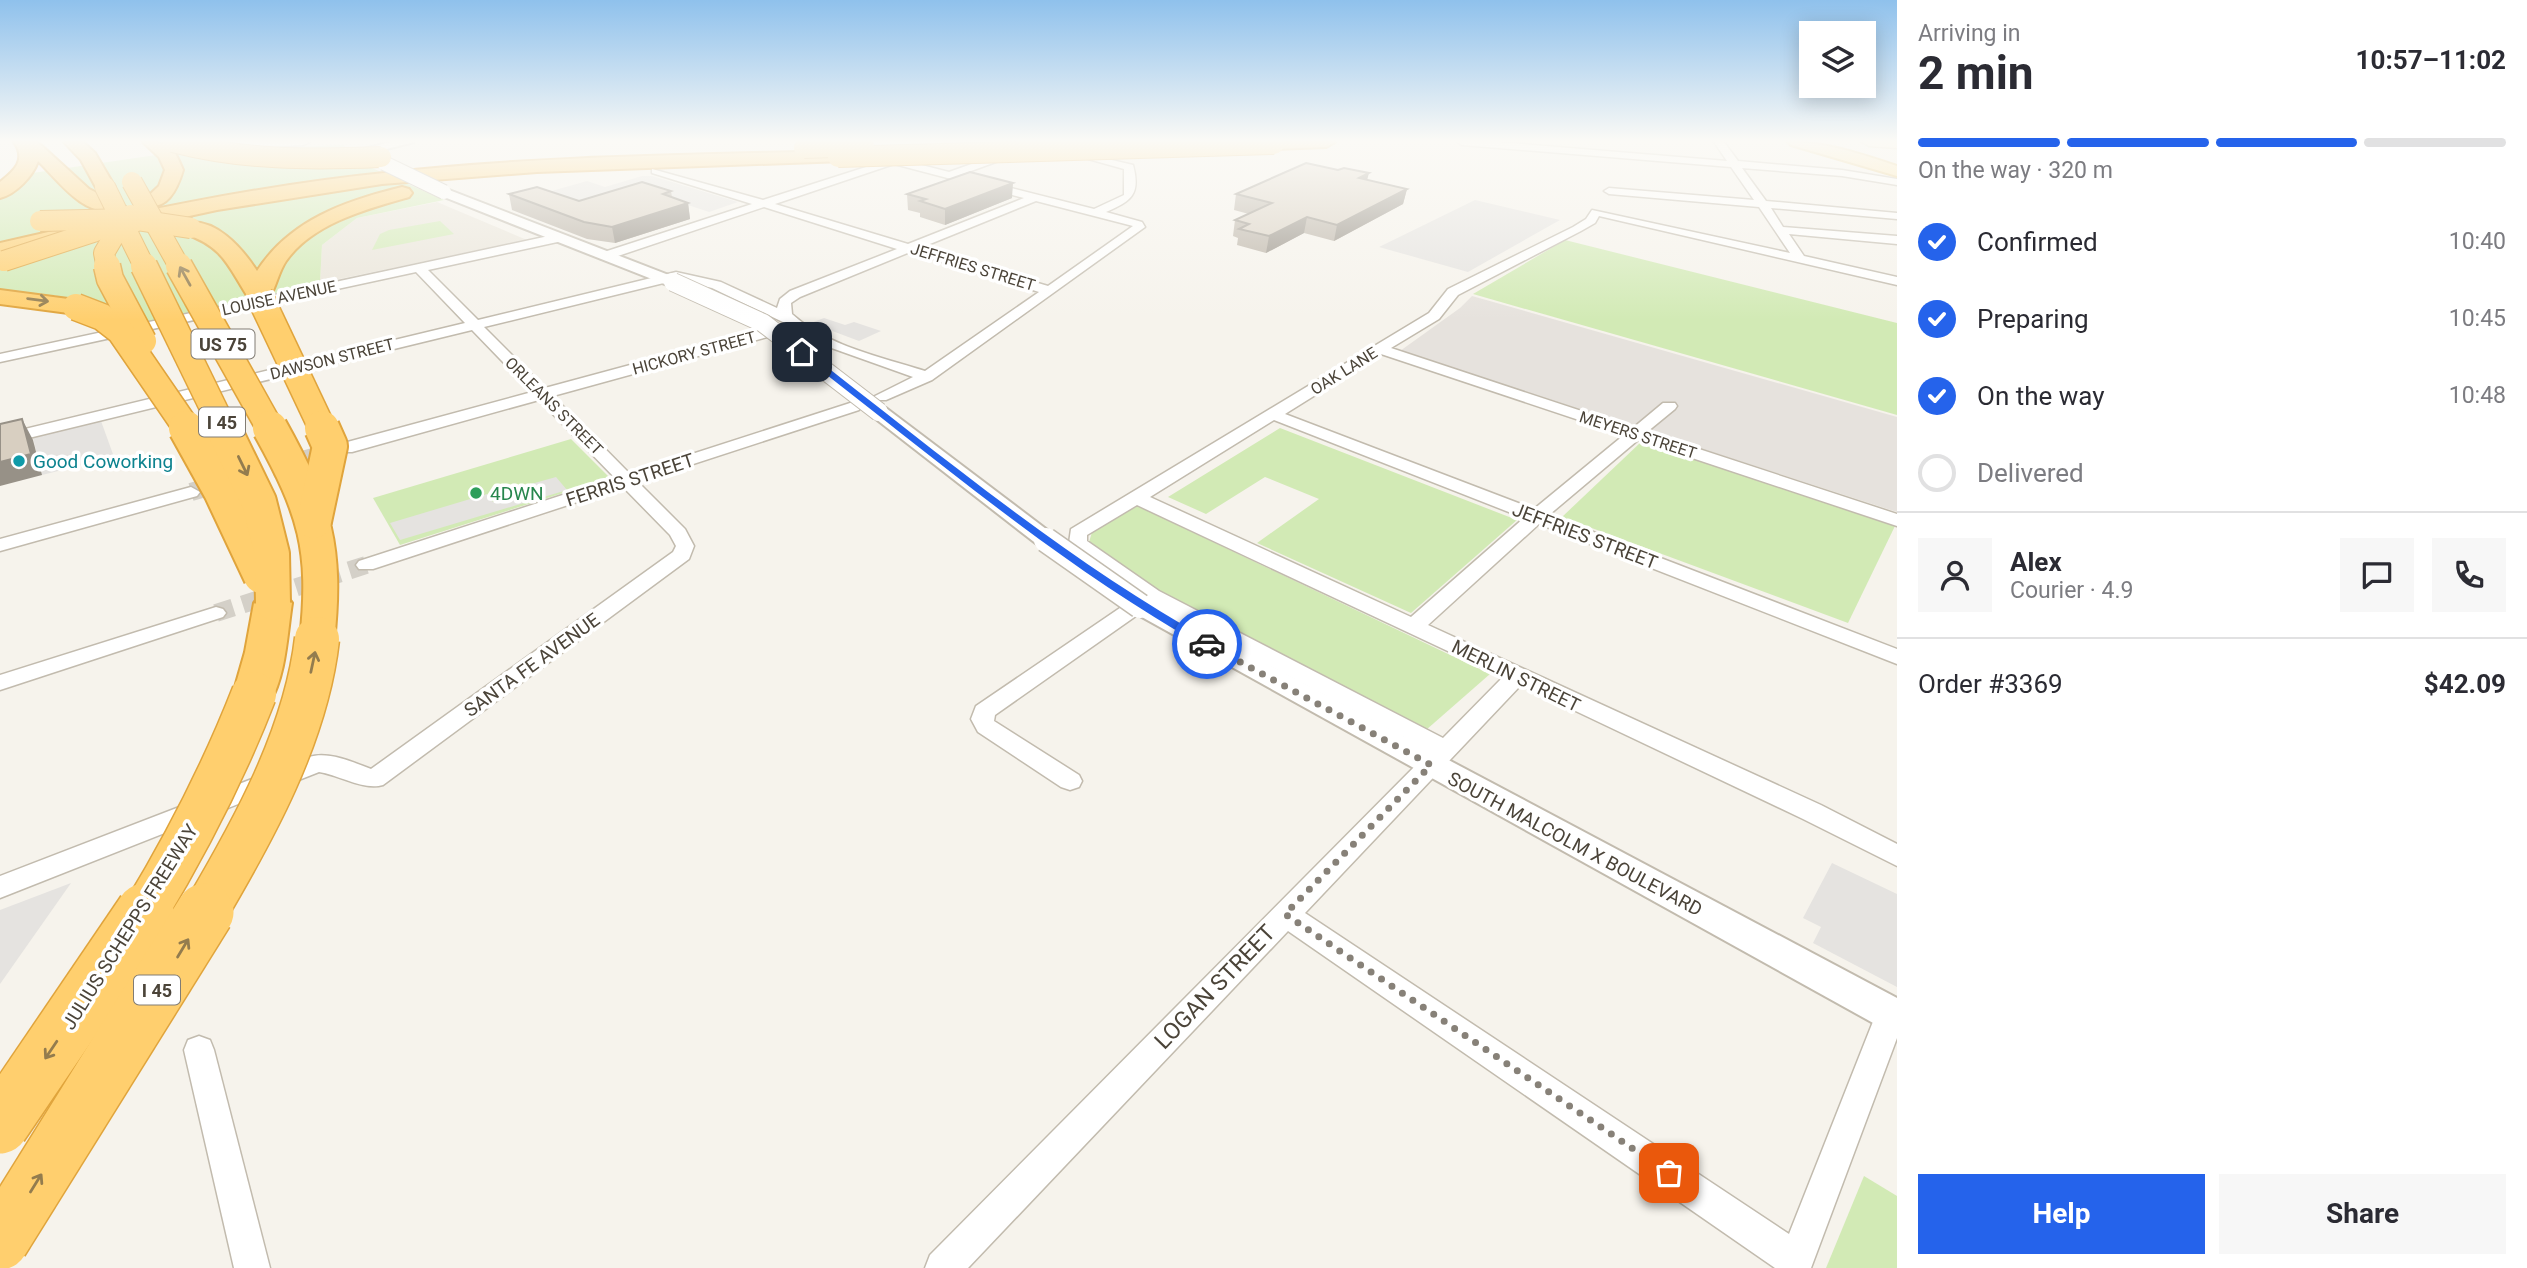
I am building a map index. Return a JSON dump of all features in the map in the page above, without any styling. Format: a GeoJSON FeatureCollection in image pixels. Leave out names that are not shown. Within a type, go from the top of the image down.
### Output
{"type":"FeatureCollection","features":[{"type":"Feature","properties":{"kind":"highway"},"geometry":{"type":"LineString","coordinates":[[98,201],[108,206],[196,221],[225,243],[258,280],[330,446],[314,522]]}},
{"type":"Feature","properties":{"kind":"highway","name":"JULIUS SCHEPPS FREEWAY"},"geometry":{"type":"LineString","coordinates":[[0,1125],[145,910],[199,819],[237,739],[254,694],[265,652],[273,603],[273,568],[269,539],[250,479],[112,201]]}},
{"type":"Feature","properties":{"kind":"highway","name":"US 75"},"geometry":{"type":"LineString","coordinates":[[142,201],[289,463],[314,522]]}},
{"type":"Feature","properties":{"kind":"highway"},"geometry":{"type":"LineString","coordinates":[[2,246],[93,232],[153,201]]}},
{"type":"Feature","properties":{"kind":"highway"},"geometry":{"type":"LineString","coordinates":[[174,409],[158,369],[110,279],[104,253],[108,243],[122,230],[155,209],[179,201]]}},
{"type":"Feature","properties":{"kind":"highway"},"geometry":{"type":"LineString","coordinates":[[2,246],[189,201]]}},
{"type":"Feature","properties":{"kind":"highway"},"geometry":{"type":"LineString","coordinates":[[2,246],[209,201]]}},
{"type":"Feature","properties":{"kind":"highway"},"geometry":{"type":"LineString","coordinates":[[2,246],[236,201]]}},
{"type":"Feature","properties":{"kind":"highway"},"geometry":{"type":"LineString","coordinates":[[2,246],[40,221],[196,221],[343,201]]}},
{"type":"Feature","properties":{"kind":"highway"},"geometry":{"type":"LineString","coordinates":[[258,280],[294,241],[324,221],[377,201]]}},
{"type":"Feature","properties":{"kind":"highway"},"geometry":{"type":"LineString","coordinates":[[0,297],[76,307],[116,327],[174,409],[235,519],[273,603]]}},
{"type":"Feature","properties":{"kind":"highway","name":"I 45"},"geometry":{"type":"LineString","coordinates":[[0,1241],[204,912],[249,832],[276,775],[301,708],[318,631],[322,578],[314,522]]}},
{"type":"Feature","properties":{"kind":"street","name":"SOUTH MALCOLM X BOULEVARD"},"geometry":{"type":"LineString","coordinates":[[466,201],[741,311],[783,337],[1063,553],[1140,606],[1394,746],[1439,758],[1894,1015]]}},
{"type":"Feature","properties":{"kind":"street","name":"JEFFRIES STREET"},"geometry":{"type":"LineString","coordinates":[[757,201],[1049,291]]}},
{"type":"Feature","properties":{"kind":"street"},"geometry":{"type":"LineString","coordinates":[[605,256],[773,201]]}},
{"type":"Feature","properties":{"kind":"street"},"geometry":{"type":"LineString","coordinates":[[927,377],[833,344],[791,321],[784,304],[795,294],[1026,201]]}},
{"type":"Feature","properties":{"kind":"street"},"geometry":{"type":"LineString","coordinates":[[881,397],[927,377],[1139,227],[1138,224],[1047,201]]}},
{"type":"Feature","properties":{"kind":"street"},"geometry":{"type":"LineString","coordinates":[[1095,213],[1121,201]]}},
{"type":"Feature","properties":{"kind":"street"},"geometry":{"type":"LineString","coordinates":[[1730,201],[1897,216]]}},
{"type":"Feature","properties":{"kind":"street"},"geometry":{"type":"LineString","coordinates":[[1761,201],[1800,259],[1897,281]]}},
{"type":"Feature","properties":{"kind":"street","name":"OAK LANE"},"geometry":{"type":"LineString","coordinates":[[1152,595],[1084,549],[1078,543],[1077,536],[1085,528],[1135,497],[1434,316],[1453,292],[1577,229],[1591,221],[1596,212],[1800,259]]}},
{"type":"Feature","properties":{"kind":"street"},"geometry":{"type":"LineString","coordinates":[[1782,230],[1897,240]]}},
{"type":"Feature","properties":{"kind":"street","name":"LOUISE AVENUE"},"geometry":{"type":"LineString","coordinates":[[0,358],[558,239]]}},
{"type":"Feature","properties":{"kind":"street","name":"ORLEANS STREET"},"geometry":{"type":"LineString","coordinates":[[419,268],[628,480],[678,533],[685,546]]}},
{"type":"Feature","properties":{"kind":"street","name":"DAWSON STREET"},"geometry":{"type":"LineString","coordinates":[[0,440],[669,280],[690,277],[791,321]]}},
{"type":"Feature","properties":{"kind":"street","name":"HICKORY STREET"},"geometry":{"type":"LineString","coordinates":[[346,448],[791,321]]}},
{"type":"Feature","properties":{"kind":"street","name":"MEYERS STREET"},"geometry":{"type":"LineString","coordinates":[[1379,349],[1897,520]]}},
{"type":"Feature","properties":{"kind":"street"},"geometry":{"type":"LineString","coordinates":[[1413,627],[1536,517],[1669,405]]}},
{"type":"Feature","properties":{"kind":"street","name":"FERRIS STREET"},"geometry":{"type":"LineString","coordinates":[[366,565],[853,407]]}},
{"type":"Feature","properties":{"kind":"street","name":"JEFFRIES STREET"},"geometry":{"type":"LineString","coordinates":[[1272,414],[1897,657]]}},
{"type":"Feature","properties":{"kind":"street"},"geometry":{"type":"LineString","coordinates":[[0,545],[191,492]]}},
{"type":"Feature","properties":{"kind":"street","name":"MERLIN STREET"},"geometry":{"type":"LineString","coordinates":[[1135,497],[1516,677],[1812,812],[1897,856]]}},
{"type":"Feature","properties":{"kind":"street","name":"SANTA FE AVENUE"},"geometry":{"type":"LineString","coordinates":[[0,887],[317,763],[338,766],[374,779],[671,564],[682,555],[685,546]]}},
{"type":"Feature","properties":{"kind":"street"},"geometry":{"type":"LineString","coordinates":[[1070,780],[1001,738],[982,719],[984,711],[999,698],[1152,595],[1439,758]]}},
{"type":"Feature","properties":{"kind":"street"},"geometry":{"type":"LineString","coordinates":[[0,683],[216,613]]}},
{"type":"Feature","properties":{"kind":"street","name":"LOGAN STREET"},"geometry":{"type":"LineString","coordinates":[[943,1268],[1516,677]]}},
{"type":"Feature","properties":{"kind":"street"},"geometry":{"type":"LineString","coordinates":[[1285,914],[1794,1264],[1894,1015]]}},
{"type":"Feature","properties":{"kind":"street"},"geometry":{"type":"LineString","coordinates":[[199,1050],[252,1268]]}},
{"type":"Feature","properties":{"kind":"shaded area"},"geometry":{"type":"Polygon","coordinates":[[[567,201],[625,201],[589,212],[567,201]]]}},
{"type":"Feature","properties":{"kind":"shaded area"},"geometry":{"type":"Polygon","coordinates":[[[667,201],[738,202],[709,212],[667,201]]]}},
{"type":"Feature","properties":{"kind":"shaded area"},"geometry":{"type":"Polygon","coordinates":[[[1473,201],[1560,220],[1468,272],[1379,247],[1473,201]]]}},
{"type":"Feature","properties":{"kind":"shaded area"},"geometry":{"type":"Polygon","coordinates":[[[437,202],[527,240],[320,283],[322,245],[357,218],[437,202]]]}},
{"type":"Feature","properties":{"kind":"shaded area"},"geometry":{"type":"Polygon","coordinates":[[[1472,296],[1897,417],[1897,512],[1400,351],[1460,308],[1472,296]]]}},
{"type":"Feature","properties":{"kind":"shaded area"},"geometry":{"type":"Polygon","coordinates":[[[824,318],[845,325],[854,322],[881,331],[859,341],[811,323],[824,318]]]}},
{"type":"Feature","properties":{"kind":"shaded area"},"geometry":{"type":"Polygon","coordinates":[[[101,421],[114,457],[42,475],[33,438],[101,421]]]}},
{"type":"Feature","properties":{"kind":"shaded area"},"geometry":{"type":"Polygon","coordinates":[[[556,477],[567,490],[400,540],[390,523],[487,494],[493,502],[528,491],[524,486],[556,477]]]}},
{"type":"Feature","properties":{"kind":"shaded area"},"geometry":{"type":"Polygon","coordinates":[[[1832,863],[1897,894],[1897,987],[1813,943],[1821,927],[1803,918],[1832,863]]]}},
{"type":"Feature","properties":{"kind":"shaded area"},"geometry":{"type":"Polygon","coordinates":[[[71,883],[0,984],[0,910],[71,883]]]}},
{"type":"Feature","properties":{"kind":"green space"},"geometry":{"type":"Polygon","coordinates":[[[0,201],[438,201],[357,218],[322,245],[320,283],[98,333],[88,303],[53,295],[0,296],[0,201]]]}},
{"type":"Feature","properties":{"kind":"green space"},"geometry":{"type":"Polygon","coordinates":[[[440,221],[454,234],[372,250],[380,234],[389,230],[440,221]]]}},
{"type":"Feature","properties":{"kind":"green space"},"geometry":{"type":"Polygon","coordinates":[[[1565,240],[1897,323],[1897,415],[1473,294],[1565,240]]]}},
{"type":"Feature","properties":{"kind":"green space"},"geometry":{"type":"Polygon","coordinates":[[[1280,428],[1517,520],[1411,613],[1257,543],[1319,499],[1265,477],[1206,514],[1168,497],[1280,428]]]}},
{"type":"Feature","properties":{"kind":"green space","name":"4DWN"},"geometry":{"type":"Polygon","coordinates":[[[571,439],[610,478],[400,545],[373,498],[571,439]]]}},
{"type":"Feature","properties":{"kind":"green space"},"geometry":{"type":"Polygon","coordinates":[[[1641,442],[1895,526],[1848,623],[1562,517],[1641,442]]]}},
{"type":"Feature","properties":{"kind":"green space"},"geometry":{"type":"Polygon","coordinates":[[[1138,506],[1490,674],[1426,730],[1172,603],[1089,542],[1093,529],[1138,506]]]}},
{"type":"Feature","properties":{"kind":"green space"},"geometry":{"type":"Polygon","coordinates":[[[1864,1176],[1897,1196],[1897,1268],[1826,1268],[1864,1176]]]}},
{"type":"Feature","properties":{"kind":"building"},"geometry":{"type":"Polygon","coordinates":[[[528,201],[688,203],[612,227],[584,222],[528,201]]]}},
{"type":"Feature","properties":{"kind":"building"},"geometry":{"type":"Polygon","coordinates":[[[921,201],[965,201],[945,209],[921,201]]]}},
{"type":"Feature","properties":{"kind":"building"},"geometry":{"type":"Polygon","coordinates":[[[1265,201],[1383,201],[1337,225],[1307,217],[1269,236],[1239,229],[1249,224],[1235,220],[1272,203],[1265,201]]]}},
{"type":"Feature","properties":{"kind":"building"},"geometry":{"type":"Polygon","coordinates":[[[22,419],[31,454],[0,462],[0,424],[22,419]]]}},
{"type":"Feature","properties":{"kind":"tunnel"},"geometry":{"type":"LineString","coordinates":[[191,492],[337,450]]}},
{"type":"Feature","properties":{"kind":"tunnel"},"geometry":{"type":"LineString","coordinates":[[216,613],[366,565]]}},
{"type":"Feature","properties":{"kind":"way so far"},"geometry":{"type":"LineString","coordinates":[[1207,644],[1431,765],[1285,914],[1669,1173]]}},
{"type":"Feature","properties":{"kind":"place","name":"Good Coworking"},"geometry":{"type":"Point","coordinates":[19,461]}},
{"type":"Feature","properties":{"kind":"place","name":"4DWN"},"geometry":{"type":"Point","coordinates":[476,493]}},
{"type":"Feature","properties":{"kind":"route"},"geometry":{"type":"LineString","coordinates":[[802,352],[1063,553],[1140,606],[1207,644]]}}]}
